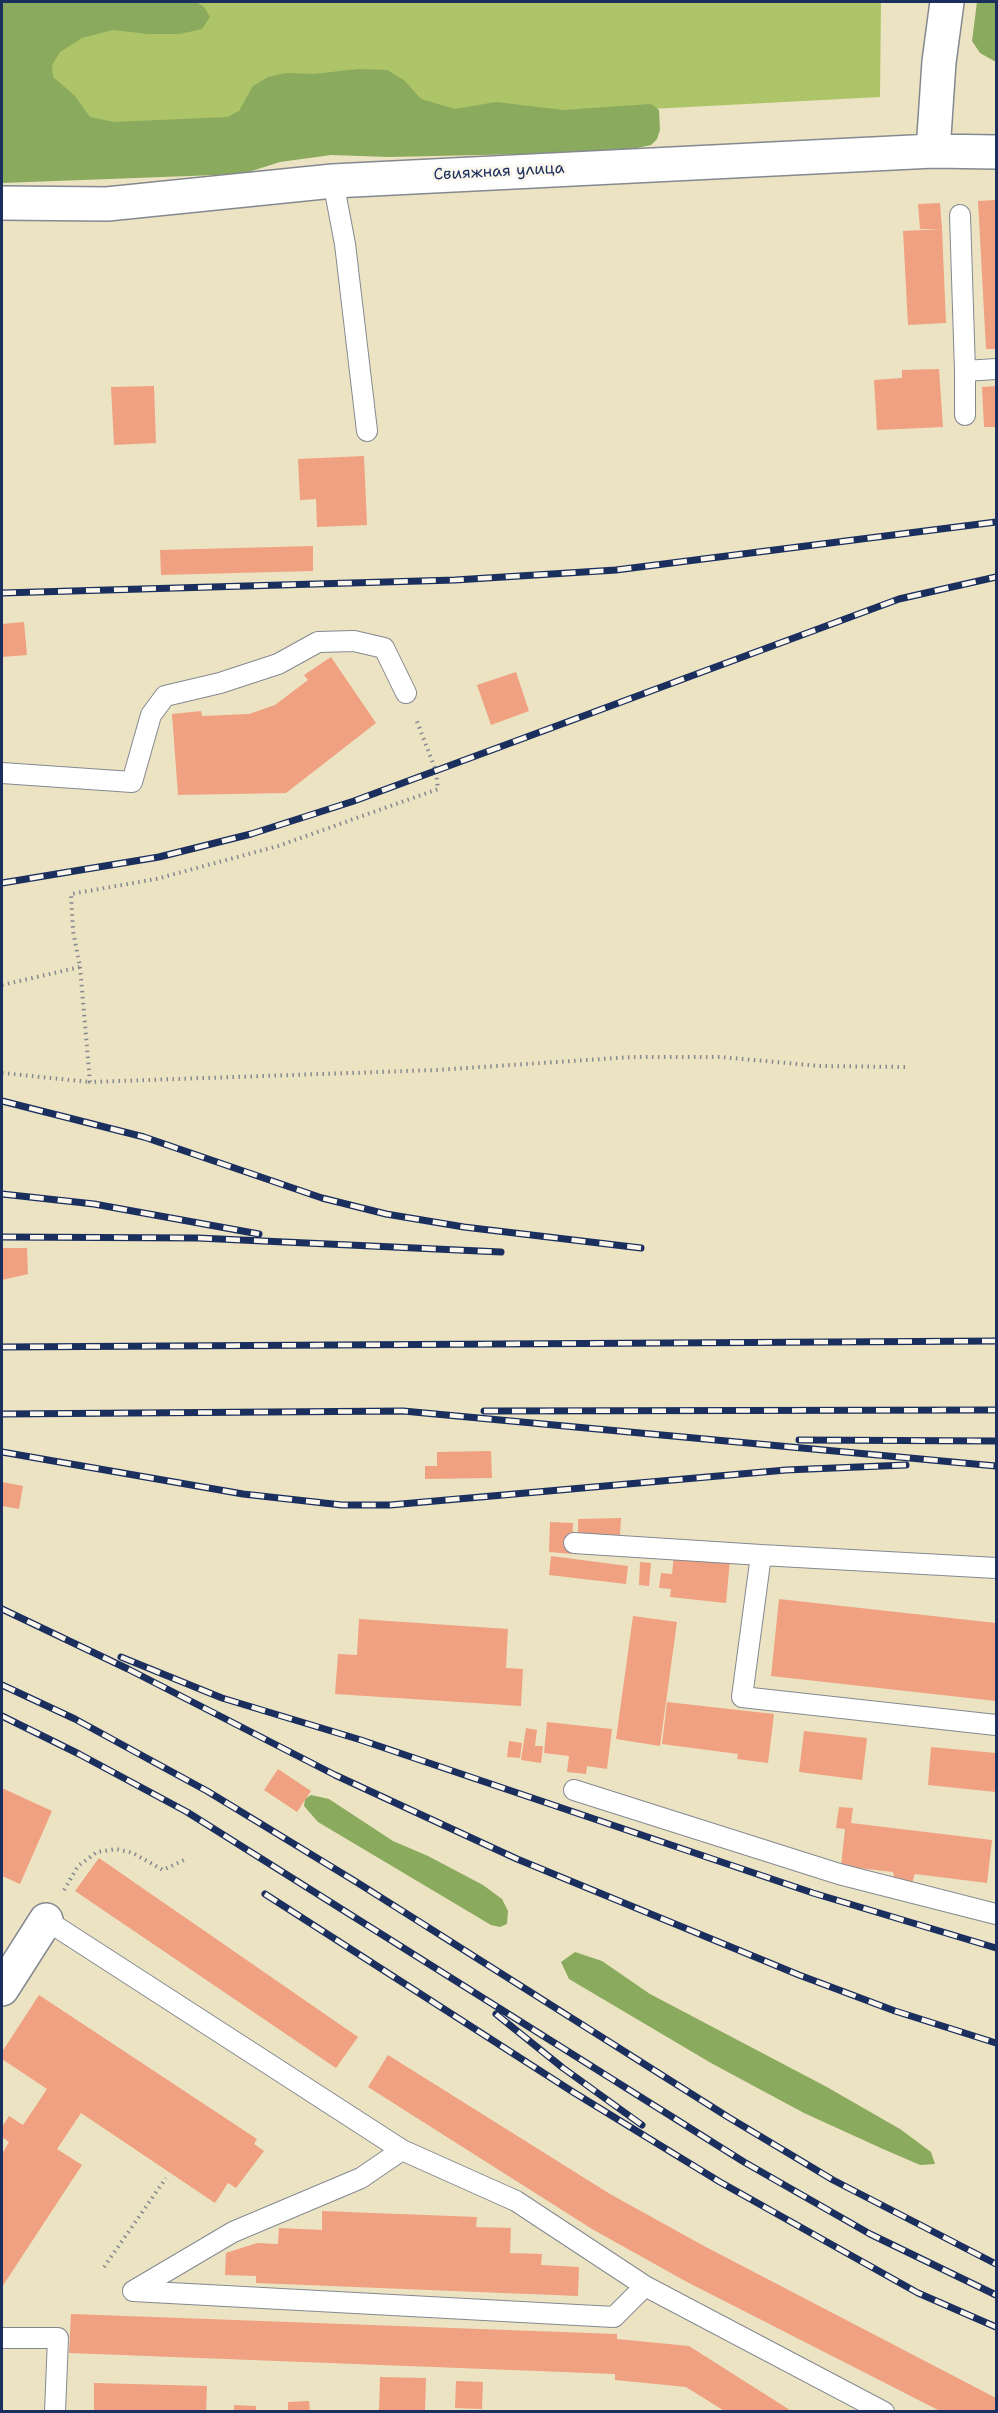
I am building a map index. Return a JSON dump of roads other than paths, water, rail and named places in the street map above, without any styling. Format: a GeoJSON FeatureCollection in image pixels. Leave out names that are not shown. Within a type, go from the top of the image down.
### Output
{"type":"FeatureCollection","features":[{"type":"Feature","properties":{"kind":"street"},"geometry":{"type":"LineString","coordinates":[[933,151],[939,62],[947,2]]}},
{"type":"Feature","properties":{"kind":"street","name":"Свияжная улица"},"geometry":{"type":"LineString","coordinates":[[2,203],[107,204],[333,181],[933,151],[996,152]]}},
{"type":"Feature","properties":{"kind":"street"},"geometry":{"type":"LineString","coordinates":[[2,1989],[46,1920]]}},
{"type":"Feature","properties":{"kind":"lane"},"geometry":{"type":"LineString","coordinates":[[333,181],[345,244],[367,431]]}},
{"type":"Feature","properties":{"kind":"lane"},"geometry":{"type":"LineString","coordinates":[[960,215],[965,415]]}},
{"type":"Feature","properties":{"kind":"lane"},"geometry":{"type":"LineString","coordinates":[[965,371],[996,369]]}},
{"type":"Feature","properties":{"kind":"lane"},"geometry":{"type":"LineString","coordinates":[[2,773],[132,782],[152,715],[165,696],[219,683],[278,664],[318,642],[354,641],[384,648],[406,693]]}},
{"type":"Feature","properties":{"kind":"lane"},"geometry":{"type":"LineString","coordinates":[[574,1543],[996,1568]]}},
{"type":"Feature","properties":{"kind":"lane"},"geometry":{"type":"LineString","coordinates":[[760,1555],[742,1697],[996,1725]]}},
{"type":"Feature","properties":{"kind":"lane"},"geometry":{"type":"LineString","coordinates":[[574,1790],[839,1874],[996,1914]]}},
{"type":"Feature","properties":{"kind":"lane"},"geometry":{"type":"LineString","coordinates":[[46,1920],[402,2150],[516,2201],[645,2286],[884,2412]]}},
{"type":"Feature","properties":{"kind":"lane"},"geometry":{"type":"LineString","coordinates":[[402,2150],[360,2178],[233,2232],[133,2291],[614,2317],[645,2286]]}},
{"type":"Feature","properties":{"kind":"lane"},"geometry":{"type":"LineString","coordinates":[[2,2338],[58,2337],[55,2412]]}},
{"type":"Feature","properties":{"kind":"railway"},"geometry":{"type":"LineString","coordinates":[[2,593],[455,580],[616,570],[996,522]]}},
{"type":"Feature","properties":{"kind":"railway"},"geometry":{"type":"LineString","coordinates":[[2,883],[159,857],[251,834],[354,801],[899,599],[996,577]]}},
{"type":"Feature","properties":{"kind":"railway"},"geometry":{"type":"LineString","coordinates":[[2,1101],[144,1137],[322,1198],[386,1214],[464,1227],[641,1248]]}},
{"type":"Feature","properties":{"kind":"railway"},"geometry":{"type":"LineString","coordinates":[[2,1194],[94,1204],[259,1234]]}},
{"type":"Feature","properties":{"kind":"railway"},"geometry":{"type":"LineString","coordinates":[[2,1237],[198,1238],[501,1252]]}},
{"type":"Feature","properties":{"kind":"railway"},"geometry":{"type":"LineString","coordinates":[[2,1347],[996,1341]]}},
{"type":"Feature","properties":{"kind":"railway"},"geometry":{"type":"LineString","coordinates":[[484,1411],[996,1410]]}},
{"type":"Feature","properties":{"kind":"railway"},"geometry":{"type":"LineString","coordinates":[[2,1414],[403,1411],[996,1466]]}},
{"type":"Feature","properties":{"kind":"railway"},"geometry":{"type":"LineString","coordinates":[[799,1440],[996,1441]]}},
{"type":"Feature","properties":{"kind":"railway"},"geometry":{"type":"LineString","coordinates":[[2,1452],[243,1494],[342,1505],[390,1505],[786,1470],[906,1465]]}},
{"type":"Feature","properties":{"kind":"railway"},"geometry":{"type":"LineString","coordinates":[[2,1609],[128,1669],[335,1775],[517,1859],[799,1975],[895,2011],[996,2043]]}},
{"type":"Feature","properties":{"kind":"railway"},"geometry":{"type":"LineString","coordinates":[[121,1657],[222,1698],[361,1740],[813,1893],[996,1948]]}},
{"type":"Feature","properties":{"kind":"railway"},"geometry":{"type":"LineString","coordinates":[[2,1685],[75,1719],[207,1791],[358,1883],[728,2117],[833,2180],[996,2264]]}},
{"type":"Feature","properties":{"kind":"railway"},"geometry":{"type":"LineString","coordinates":[[2,1716],[187,1812],[744,2162],[870,2234],[996,2295]]}},
{"type":"Feature","properties":{"kind":"railway"},"geometry":{"type":"LineString","coordinates":[[265,1894],[573,2092],[720,2182],[918,2293],[996,2327]]}},
{"type":"Feature","properties":{"kind":"railway"},"geometry":{"type":"LineString","coordinates":[[496,2014],[563,2068],[642,2125]]}}]}
